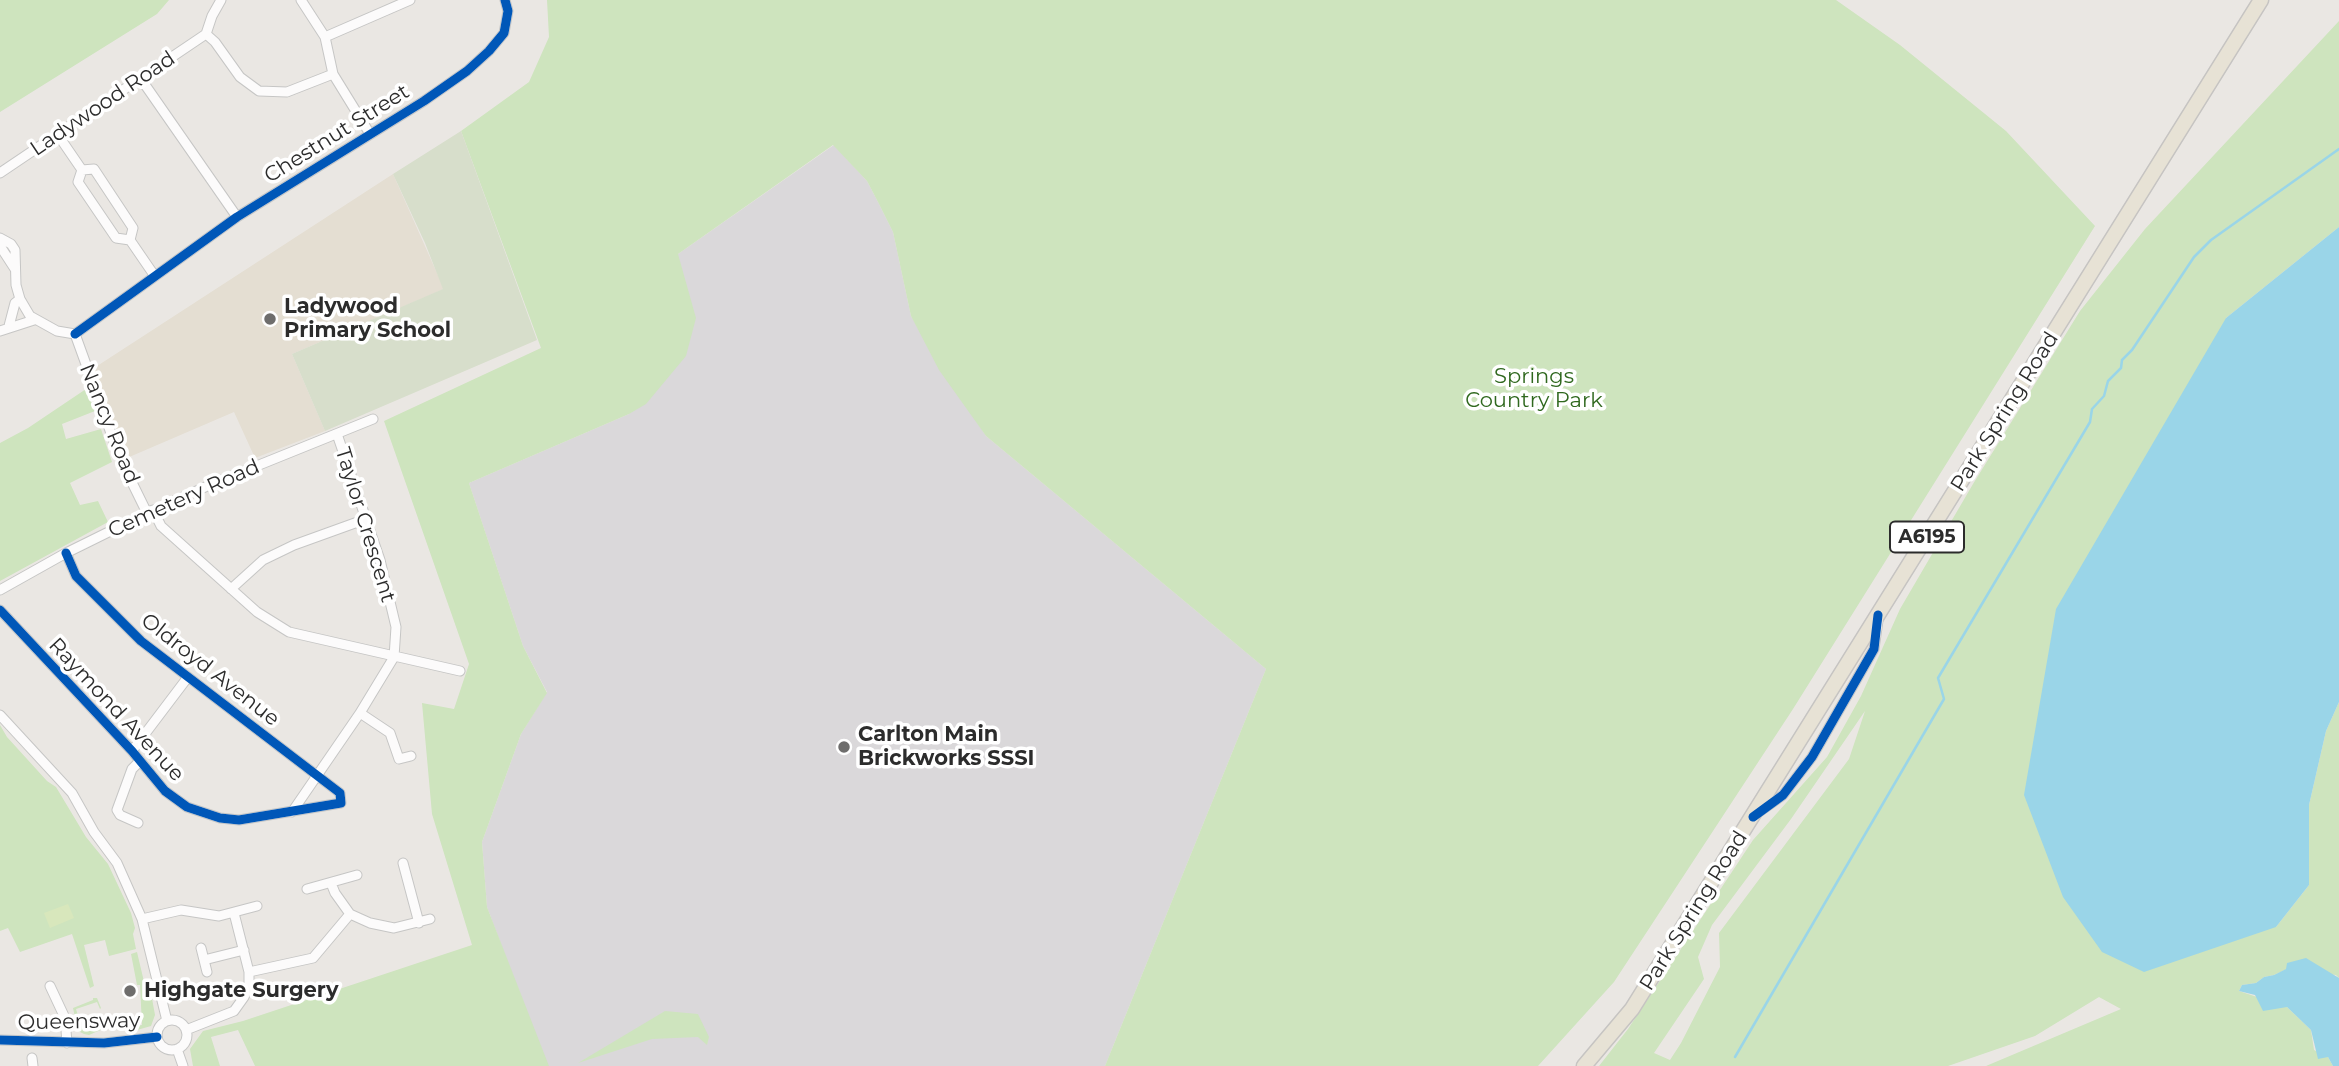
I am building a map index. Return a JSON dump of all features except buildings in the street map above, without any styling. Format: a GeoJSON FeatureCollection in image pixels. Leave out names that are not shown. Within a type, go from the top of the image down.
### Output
{"type":"FeatureCollection","features":[{"type":"Feature","properties":{"kind":"main road","name":"Park Spring Road"},"geometry":{"type":"LineString","coordinates":[[1584,1066],[1632,1009],[2261,0]]}},
{"type":"Feature","properties":{"kind":"street"},"geometry":{"type":"LineString","coordinates":[[221,0],[206,34],[240,77],[259,91],[286,92],[333,74]]}},
{"type":"Feature","properties":{"kind":"street"},"geometry":{"type":"LineString","coordinates":[[301,0],[325,37],[333,74],[370,134]]}},
{"type":"Feature","properties":{"kind":"street"},"geometry":{"type":"LineString","coordinates":[[325,37],[410,0]]}},
{"type":"Feature","properties":{"kind":"street","name":"Chestnut Street"},"geometry":{"type":"LineString","coordinates":[[154,275],[237,217],[467,71],[504,33],[509,11],[505,0]]}},
{"type":"Feature","properties":{"kind":"street","name":"Ladywood Road"},"geometry":{"type":"LineString","coordinates":[[0,173],[206,34]]}},
{"type":"Feature","properties":{"kind":"street"},"geometry":{"type":"LineString","coordinates":[[141,79],[237,217]]}},
{"type":"Feature","properties":{"kind":"street"},"geometry":{"type":"LineString","coordinates":[[58,135],[82,170]]}},
{"type":"Feature","properties":{"kind":"street"},"geometry":{"type":"LineString","coordinates":[[82,170],[94,169],[133,228],[130,240]]}},
{"type":"Feature","properties":{"kind":"street"},"geometry":{"type":"LineString","coordinates":[[0,239],[11,244],[15,250],[20,299],[34,320],[57,331],[75,334],[154,275],[130,240],[116,238],[78,182],[82,170]]}},
{"type":"Feature","properties":{"kind":"street"},"geometry":{"type":"LineString","coordinates":[[0,246],[15,270]]}},
{"type":"Feature","properties":{"kind":"street"},"geometry":{"type":"LineString","coordinates":[[5,329],[15,303],[20,299]]}},
{"type":"Feature","properties":{"kind":"street"},"geometry":{"type":"LineString","coordinates":[[5,329],[34,320]]}},
{"type":"Feature","properties":{"kind":"street","name":"Nancy Road"},"geometry":{"type":"LineString","coordinates":[[75,334],[120,457],[150,512],[161,526],[257,612],[289,632],[460,671]]}},
{"type":"Feature","properties":{"kind":"street","name":"Cemetery Road"},"geometry":{"type":"LineString","coordinates":[[0,590],[150,512],[373,419]]}},
{"type":"Feature","properties":{"kind":"street","name":"Taylor Crescent"},"geometry":{"type":"LineString","coordinates":[[337,434],[380,560],[396,627],[394,657]]}},
{"type":"Feature","properties":{"kind":"street"},"geometry":{"type":"LineString","coordinates":[[231,589],[263,560],[294,545],[366,519]]}},
{"type":"Feature","properties":{"kind":"street","name":"Oldroyd Avenue"},"geometry":{"type":"LineString","coordinates":[[66,554],[76,576],[141,641],[340,793],[341,803]]}},
{"type":"Feature","properties":{"kind":"street","name":"Raymond Avenue"},"geometry":{"type":"LineString","coordinates":[[0,610],[175,799],[202,813],[239,820],[341,803]]}},
{"type":"Feature","properties":{"kind":"street"},"geometry":{"type":"LineString","coordinates":[[292,812],[360,713],[394,657]]}},
{"type":"Feature","properties":{"kind":"street"},"geometry":{"type":"LineString","coordinates":[[132,751],[188,677]]}},
{"type":"Feature","properties":{"kind":"street"},"geometry":{"type":"LineString","coordinates":[[360,713],[390,733],[399,759],[411,757]]}},
{"type":"Feature","properties":{"kind":"street"},"geometry":{"type":"LineString","coordinates":[[0,715],[72,793],[94,832],[117,863],[142,919],[167,1021]]}},
{"type":"Feature","properties":{"kind":"street"},"geometry":{"type":"LineString","coordinates":[[138,823],[120,815],[117,810],[132,769],[140,761]]}},
{"type":"Feature","properties":{"kind":"street"},"geometry":{"type":"LineString","coordinates":[[403,863],[419,923]]}},
{"type":"Feature","properties":{"kind":"street"},"geometry":{"type":"LineString","coordinates":[[307,889],[357,876]]}},
{"type":"Feature","properties":{"kind":"street"},"geometry":{"type":"LineString","coordinates":[[331,883],[350,914],[386,928],[430,919]]}},
{"type":"Feature","properties":{"kind":"street"},"geometry":{"type":"LineString","coordinates":[[142,919],[181,910],[210,916],[257,906]]}},
{"type":"Feature","properties":{"kind":"street"},"geometry":{"type":"LineString","coordinates":[[186,1030],[234,1011],[249,986],[249,972],[234,913]]}},
{"type":"Feature","properties":{"kind":"street"},"geometry":{"type":"LineString","coordinates":[[249,972],[313,958],[350,914]]}},
{"type":"Feature","properties":{"kind":"street"},"geometry":{"type":"LineString","coordinates":[[201,948],[207,972]]}},
{"type":"Feature","properties":{"kind":"street"},"geometry":{"type":"LineString","coordinates":[[204,960],[244,950]]}},
{"type":"Feature","properties":{"kind":"street"},"geometry":{"type":"LineString","coordinates":[[50,986],[65,1018],[67,1043]]}},
{"type":"Feature","properties":{"kind":"street"},"geometry":{"type":"LineString","coordinates":[[167,1021],[177,1021],[186,1030],[186,1040],[177,1049],[162,1046],[158,1037],[159,1027],[167,1021]]}},
{"type":"Feature","properties":{"kind":"street","name":"Queensway"},"geometry":{"type":"LineString","coordinates":[[0,1040],[104,1043],[158,1037]]}},
{"type":"Feature","properties":{"kind":"street"},"geometry":{"type":"LineString","coordinates":[[177,1049],[183,1066]]}},
{"type":"Feature","properties":{"kind":"shaded area"},"geometry":{"type":"Polygon","coordinates":[[[834,145],[867,181],[893,232],[911,316],[986,436],[1266,669],[1105,1066],[547,1066],[487,907],[482,842],[521,734],[547,692],[523,646],[469,483],[629,414],[678,254],[834,145]]]}},
{"type":"Feature","properties":{"kind":"shaded area","name":"Ladywood Primary School"},"geometry":{"type":"Polygon","coordinates":[[[393,174],[444,289],[292,354],[325,431],[255,458],[234,412],[127,458],[94,368],[393,174]]]}},
{"type":"Feature","properties":{"kind":"green space"},"geometry":{"type":"Polygon","coordinates":[[[0,0],[169,0],[157,14],[0,112],[0,0]]]}},
{"type":"Feature","properties":{"kind":"green space","name":"Springs Country Park"},"geometry":{"type":"Polygon","coordinates":[[[547,0],[1836,0],[1900,45],[2006,131],[2095,226],[1793,709],[1614,982],[1538,1066],[1105,1066],[1266,669],[986,436],[939,370],[911,316],[893,232],[867,181],[833,145],[678,254],[696,318],[686,356],[646,404],[629,414],[469,483],[523,646],[547,693],[521,734],[482,842],[487,907],[549,1066],[255,1066],[238,1030],[211,1037],[220,1066],[193,1066],[190,1049],[203,1031],[243,1021],[472,945],[432,814],[422,703],[454,709],[469,664],[384,421],[541,348],[461,131],[529,82],[549,37],[547,0]]]}},
{"type":"Feature","properties":{"kind":"green space"},"geometry":{"type":"Polygon","coordinates":[[[2339,21],[2339,227],[2226,318],[2276,927],[2309,885],[2309,805],[2326,731],[2339,702],[2339,978],[2336,975],[2287,969],[2264,977],[2256,983],[2242,985],[2239,991],[2287,1007],[2311,1030],[2314,1050],[2328,1057],[2333,1066],[1986,1066],[2121,1009],[2099,997],[2035,1036],[1948,1066],[1599,1066],[1628,1029],[1753,840],[1827,757],[1861,696],[1900,609],[1973,484],[2080,311],[2145,229],[2339,21]],[[1865,711],[1791,819],[1712,925],[1698,957],[1704,979],[1654,1053],[1670,1060],[1720,967],[1719,933],[1849,759],[1865,711]]]}},
{"type":"Feature","properties":{"kind":"green space"},"geometry":{"type":"Polygon","coordinates":[[[461,131],[537,340],[325,431],[292,354],[443,289],[393,174],[461,131]]]}},
{"type":"Feature","properties":{"kind":"green space"},"geometry":{"type":"Polygon","coordinates":[[[86,389],[95,411],[62,424],[66,439],[101,429],[112,462],[70,483],[80,505],[98,501],[108,522],[0,581],[0,443],[28,428],[86,389]]]}},
{"type":"Feature","properties":{"kind":"green space"},"geometry":{"type":"Polygon","coordinates":[[[0,725],[7,737],[47,781],[56,787],[86,837],[108,864],[131,913],[136,949],[109,956],[105,940],[84,945],[94,986],[90,988],[72,934],[20,952],[8,928],[0,931],[0,725]]]}},
{"type":"Feature","properties":{"kind":"green space"},"geometry":{"type":"Polygon","coordinates":[[[68,904],[74,918],[50,928],[44,913],[68,904]]]}},
{"type":"Feature","properties":{"kind":"green space"},"geometry":{"type":"Polygon","coordinates":[[[137,952],[145,986],[151,993],[155,1015],[151,1026],[130,1032],[125,1030],[134,1030],[134,1026],[142,1025],[140,985],[137,985],[131,954],[137,952]]]}},
{"type":"Feature","properties":{"kind":"green space"},"geometry":{"type":"Polygon","coordinates":[[[97,998],[100,1009],[97,1002],[76,1009],[82,1029],[104,1023],[105,1028],[89,1035],[78,1031],[73,1008],[97,998]]]}},
{"type":"Feature","properties":{"kind":"green space"},"geometry":{"type":"Polygon","coordinates":[[[665,1011],[698,1014],[709,1037],[707,1045],[698,1037],[652,1039],[578,1063],[665,1011]]]}},
{"type":"Feature","properties":{"kind":"water"},"geometry":{"type":"Polygon","coordinates":[[[2339,227],[2339,702],[2326,731],[2309,805],[2309,885],[2276,927],[2144,972],[2102,952],[2063,897],[2024,795],[2056,609],[2226,318],[2339,227]]]}},
{"type":"Feature","properties":{"kind":"water"},"geometry":{"type":"Polygon","coordinates":[[[2306,958],[2339,978],[2339,1066],[2333,1066],[2328,1057],[2318,1059],[2311,1030],[2287,1007],[2263,1011],[2255,995],[2239,991],[2242,985],[2256,983],[2286,969],[2287,963],[2306,958]]]}},
{"type":"Feature","properties":{"kind":"waterway"},"geometry":{"type":"LineString","coordinates":[[1735,1057],[1944,699],[1938,678],[2090,422],[2092,409],[2104,396],[2108,381],[2121,368],[2122,360],[2132,350],[2194,257],[2211,240],[2339,149]]}},
{"type":"Feature","properties":{"kind":"cycle path"},"geometry":{"type":"LineString","coordinates":[[75,334],[237,217],[424,101],[467,71],[504,33],[508,11],[505,0]]}},
{"type":"Feature","properties":{"kind":"cycle path"},"geometry":{"type":"LineString","coordinates":[[0,610],[132,751],[165,791],[187,807],[220,818],[239,820],[341,803],[340,793],[141,641],[76,576],[66,553]]}},
{"type":"Feature","properties":{"kind":"cycle path"},"geometry":{"type":"LineString","coordinates":[[1753,817],[1783,795],[1812,757],[1874,649],[1878,615]]}},
{"type":"Feature","properties":{"kind":"cycle path"},"geometry":{"type":"LineString","coordinates":[[0,1040],[104,1043],[157,1037]]}},
{"type":"Feature","properties":{"kind":"place","name":"Ladywood Primary School"},"geometry":{"type":"Point","coordinates":[270,319]}},
{"type":"Feature","properties":{"kind":"place","name":"Carlton Main Brickworks SSSI"},"geometry":{"type":"Point","coordinates":[844,747]}},
{"type":"Feature","properties":{"kind":"place","name":"Highgate Surgery"},"geometry":{"type":"Point","coordinates":[130,991]}}]}
